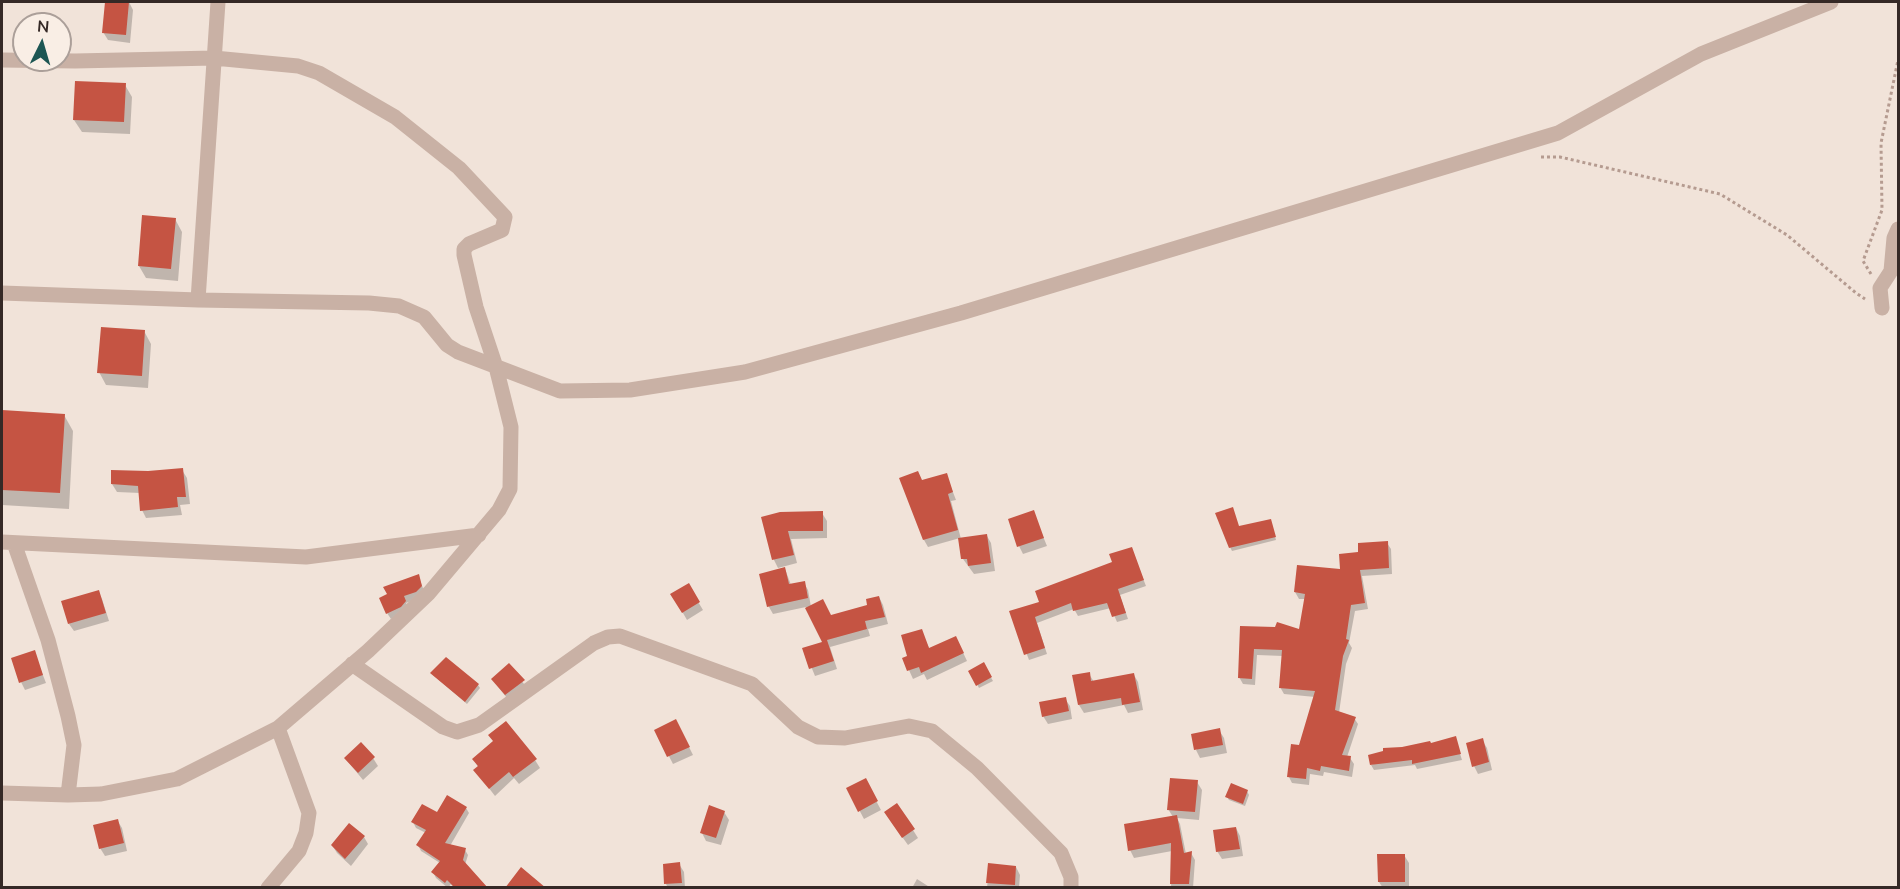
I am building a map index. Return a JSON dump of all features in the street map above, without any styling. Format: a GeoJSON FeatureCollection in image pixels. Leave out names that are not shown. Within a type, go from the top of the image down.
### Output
{"type":"FeatureCollection","features":[{"type":"Feature","properties":{"kind":"street"},"geometry":{"type":"LineString","coordinates":[[198,300],[218,2]]}},
{"type":"Feature","properties":{"kind":"street"},"geometry":{"type":"LineString","coordinates":[[2,293],[369,303],[399,306],[424,317],[447,345],[458,352],[560,391],[630,390],[745,372],[961,313],[1558,133],[1701,54],[1831,2]]}},
{"type":"Feature","properties":{"kind":"street"},"geometry":{"type":"LineString","coordinates":[[2,60],[214,58],[298,66],[319,73],[395,117],[459,168],[505,217],[502,230],[469,244],[464,249],[464,255],[476,307],[496,367],[511,427],[510,489],[499,510],[429,593],[278,728],[177,778],[101,794],[2,793]]}},
{"type":"Feature","properties":{"kind":"street"},"geometry":{"type":"LineString","coordinates":[[1882,308],[1880,288],[1892,271],[1894,238],[1899,229]]}},
{"type":"Feature","properties":{"kind":"street"},"geometry":{"type":"LineString","coordinates":[[68,795],[74,745],[68,716],[48,640],[8,543],[306,556],[479,535]]}},
{"type":"Feature","properties":{"kind":"street"},"geometry":{"type":"LineString","coordinates":[[352,664],[443,727],[457,732],[478,725],[594,643],[608,637],[620,636],[752,684],[798,727],[818,737],[845,738],[909,726],[932,731],[976,768],[1061,853],[1071,877],[1071,888]]}},
{"type":"Feature","properties":{"kind":"street"},"geometry":{"type":"LineString","coordinates":[[267,888],[299,851],[306,833],[309,813],[278,728]]}},
{"type":"Feature","properties":{"kind":"path"},"geometry":{"type":"LineString","coordinates":[[1880,288],[1863,261],[1882,210],[1881,143],[1899,60]]}},
{"type":"Feature","properties":{"kind":"path"},"geometry":{"type":"LineString","coordinates":[[1539,156],[1560,157],[1720,194],[1787,235],[1856,293],[1882,308]]}},
{"type":"Feature","properties":{"kind":"building"},"geometry":{"type":"Polygon","coordinates":[[[105,2],[129,2],[126,35],[102,33],[105,2]]]}},
{"type":"Feature","properties":{"kind":"building"},"geometry":{"type":"Polygon","coordinates":[[[75,81],[126,83],[124,122],[73,120],[75,81]]]}},
{"type":"Feature","properties":{"kind":"building"},"geometry":{"type":"Polygon","coordinates":[[[142,215],[176,218],[171,269],[138,266],[142,215]]]}},
{"type":"Feature","properties":{"kind":"building"},"geometry":{"type":"Polygon","coordinates":[[[101,327],[145,330],[142,376],[97,373],[101,327]]]}},
{"type":"Feature","properties":{"kind":"building"},"geometry":{"type":"Polygon","coordinates":[[[2,410],[65,414],[60,493],[2,490],[2,410]]]}},
{"type":"Feature","properties":{"kind":"building"},"geometry":{"type":"Polygon","coordinates":[[[183,468],[186,497],[177,497],[178,507],[140,511],[138,486],[111,484],[111,470],[148,471],[183,468]]]}},
{"type":"Feature","properties":{"kind":"building"},"geometry":{"type":"Polygon","coordinates":[[[918,471],[922,480],[947,473],[953,492],[948,494],[958,530],[923,540],[899,478],[918,471]]]}},
{"type":"Feature","properties":{"kind":"building"},"geometry":{"type":"Polygon","coordinates":[[[1233,507],[1239,526],[1271,519],[1276,537],[1229,548],[1215,513],[1233,507]]]}},
{"type":"Feature","properties":{"kind":"building"},"geometry":{"type":"Polygon","coordinates":[[[1034,510],[1044,538],[1017,547],[1008,519],[1034,510]]]}},
{"type":"Feature","properties":{"kind":"building"},"geometry":{"type":"Polygon","coordinates":[[[823,511],[823,531],[788,531],[794,555],[772,560],[761,517],[780,512],[823,511]]]}},
{"type":"Feature","properties":{"kind":"building"},"geometry":{"type":"Polygon","coordinates":[[[987,534],[991,563],[968,566],[967,559],[961,559],[958,538],[987,534]]]}},
{"type":"Feature","properties":{"kind":"building"},"geometry":{"type":"Polygon","coordinates":[[[1388,541],[1389,568],[1360,570],[1365,603],[1351,605],[1346,639],[1349,640],[1343,656],[1335,710],[1356,717],[1342,755],[1351,756],[1349,771],[1321,766],[1320,771],[1307,768],[1306,779],[1287,777],[1291,744],[1299,745],[1315,691],[1279,688],[1282,650],[1254,649],[1252,679],[1238,678],[1240,626],[1275,627],[1277,622],[1299,629],[1305,594],[1294,592],[1297,565],[1340,569],[1339,554],[1358,552],[1358,543],[1388,541]]]}},
{"type":"Feature","properties":{"kind":"building"},"geometry":{"type":"Polygon","coordinates":[[[1132,547],[1144,580],[1118,589],[1126,613],[1112,617],[1107,603],[1073,611],[1071,603],[1035,617],[1045,648],[1024,655],[1009,611],[1039,602],[1035,591],[1112,562],[1109,554],[1132,547]]]}},
{"type":"Feature","properties":{"kind":"building"},"geometry":{"type":"Polygon","coordinates":[[[785,567],[789,584],[805,581],[808,598],[767,607],[759,574],[785,567]]]}},
{"type":"Feature","properties":{"kind":"building"},"geometry":{"type":"Polygon","coordinates":[[[419,574],[422,586],[416,592],[404,596],[406,601],[401,607],[386,614],[379,598],[387,594],[383,587],[419,574]]]}},
{"type":"Feature","properties":{"kind":"building"},"geometry":{"type":"Polygon","coordinates":[[[689,583],[700,602],[682,613],[670,594],[689,583]]]}},
{"type":"Feature","properties":{"kind":"building"},"geometry":{"type":"Polygon","coordinates":[[[99,590],[106,613],[68,624],[61,601],[99,590]]]}},
{"type":"Feature","properties":{"kind":"building"},"geometry":{"type":"Polygon","coordinates":[[[879,596],[885,617],[865,621],[867,629],[827,640],[834,661],[809,669],[802,648],[822,642],[805,608],[823,599],[831,615],[867,605],[866,599],[879,596]]]}},
{"type":"Feature","properties":{"kind":"building"},"geometry":{"type":"Polygon","coordinates":[[[922,629],[929,648],[956,636],[964,653],[921,673],[919,667],[907,671],[902,658],[907,656],[901,635],[922,629]]]}},
{"type":"Feature","properties":{"kind":"building"},"geometry":{"type":"Polygon","coordinates":[[[35,650],[43,675],[19,683],[11,658],[35,650]]]}},
{"type":"Feature","properties":{"kind":"building"},"geometry":{"type":"Polygon","coordinates":[[[446,657],[479,684],[465,702],[430,673],[446,657]]]}},
{"type":"Feature","properties":{"kind":"building"},"geometry":{"type":"Polygon","coordinates":[[[984,662],[992,677],[976,686],[968,671],[984,662]]]}},
{"type":"Feature","properties":{"kind":"building"},"geometry":{"type":"Polygon","coordinates":[[[509,663],[525,680],[505,695],[491,679],[509,663]]]}},
{"type":"Feature","properties":{"kind":"building"},"geometry":{"type":"Polygon","coordinates":[[[1090,672],[1091,681],[1134,673],[1140,702],[1122,705],[1121,698],[1078,705],[1072,675],[1090,672]]]}},
{"type":"Feature","properties":{"kind":"building"},"geometry":{"type":"Polygon","coordinates":[[[1066,697],[1069,711],[1042,717],[1039,702],[1066,697]]]}},
{"type":"Feature","properties":{"kind":"building"},"geometry":{"type":"Polygon","coordinates":[[[676,719],[690,747],[667,757],[654,730],[676,719]]]}},
{"type":"Feature","properties":{"kind":"building"},"geometry":{"type":"Polygon","coordinates":[[[506,721],[537,759],[513,777],[509,772],[489,789],[473,770],[478,766],[472,759],[493,741],[488,735],[506,721]]]}},
{"type":"Feature","properties":{"kind":"building"},"geometry":{"type":"Polygon","coordinates":[[[1220,728],[1223,745],[1194,750],[1191,734],[1220,728]]]}},
{"type":"Feature","properties":{"kind":"building"},"geometry":{"type":"Polygon","coordinates":[[[1456,736],[1461,754],[1412,764],[1412,760],[1370,765],[1368,755],[1383,751],[1383,748],[1402,747],[1430,741],[1431,743],[1456,736]]]}},
{"type":"Feature","properties":{"kind":"building"},"geometry":{"type":"Polygon","coordinates":[[[1483,738],[1489,762],[1472,767],[1466,743],[1483,738]]]}},
{"type":"Feature","properties":{"kind":"building"},"geometry":{"type":"Polygon","coordinates":[[[361,742],[375,757],[358,773],[344,758],[361,742]]]}},
{"type":"Feature","properties":{"kind":"building"},"geometry":{"type":"Polygon","coordinates":[[[866,778],[878,801],[858,812],[846,788],[866,778]]]}},
{"type":"Feature","properties":{"kind":"building"},"geometry":{"type":"Polygon","coordinates":[[[1170,778],[1198,780],[1195,812],[1167,810],[1170,778]]]}},
{"type":"Feature","properties":{"kind":"building"},"geometry":{"type":"Polygon","coordinates":[[[1231,783],[1248,790],[1243,804],[1225,797],[1231,783]]]}},
{"type":"Feature","properties":{"kind":"building"},"geometry":{"type":"Polygon","coordinates":[[[447,795],[467,807],[445,843],[466,848],[463,860],[488,888],[455,888],[447,880],[445,883],[431,872],[440,861],[416,845],[426,830],[411,822],[422,804],[437,812],[447,795]]]}},
{"type":"Feature","properties":{"kind":"building"},"geometry":{"type":"Polygon","coordinates":[[[897,803],[915,829],[902,838],[884,812],[897,803]]]}},
{"type":"Feature","properties":{"kind":"building"},"geometry":{"type":"Polygon","coordinates":[[[709,805],[725,811],[716,838],[700,833],[709,805]]]}},
{"type":"Feature","properties":{"kind":"building"},"geometry":{"type":"Polygon","coordinates":[[[1177,815],[1184,853],[1192,851],[1189,884],[1170,884],[1171,843],[1128,851],[1124,824],[1177,815]]]}},
{"type":"Feature","properties":{"kind":"building"},"geometry":{"type":"Polygon","coordinates":[[[118,819],[124,843],[99,849],[93,825],[118,819]]]}},
{"type":"Feature","properties":{"kind":"building"},"geometry":{"type":"Polygon","coordinates":[[[349,823],[365,836],[345,859],[331,845],[349,823]]]}},
{"type":"Feature","properties":{"kind":"building"},"geometry":{"type":"Polygon","coordinates":[[[1236,827],[1240,849],[1216,852],[1213,830],[1236,827]]]}},
{"type":"Feature","properties":{"kind":"building"},"geometry":{"type":"Polygon","coordinates":[[[1377,854],[1405,854],[1405,882],[1378,882],[1377,854]]]}},
{"type":"Feature","properties":{"kind":"building"},"geometry":{"type":"Polygon","coordinates":[[[680,862],[682,883],[664,884],[663,864],[680,862]]]}},
{"type":"Feature","properties":{"kind":"building"},"geometry":{"type":"Polygon","coordinates":[[[988,863],[1016,866],[1015,885],[986,883],[988,863]]]}},
{"type":"Feature","properties":{"kind":"building"},"geometry":{"type":"Polygon","coordinates":[[[521,867],[546,888],[505,888],[521,867]]]}}]}
